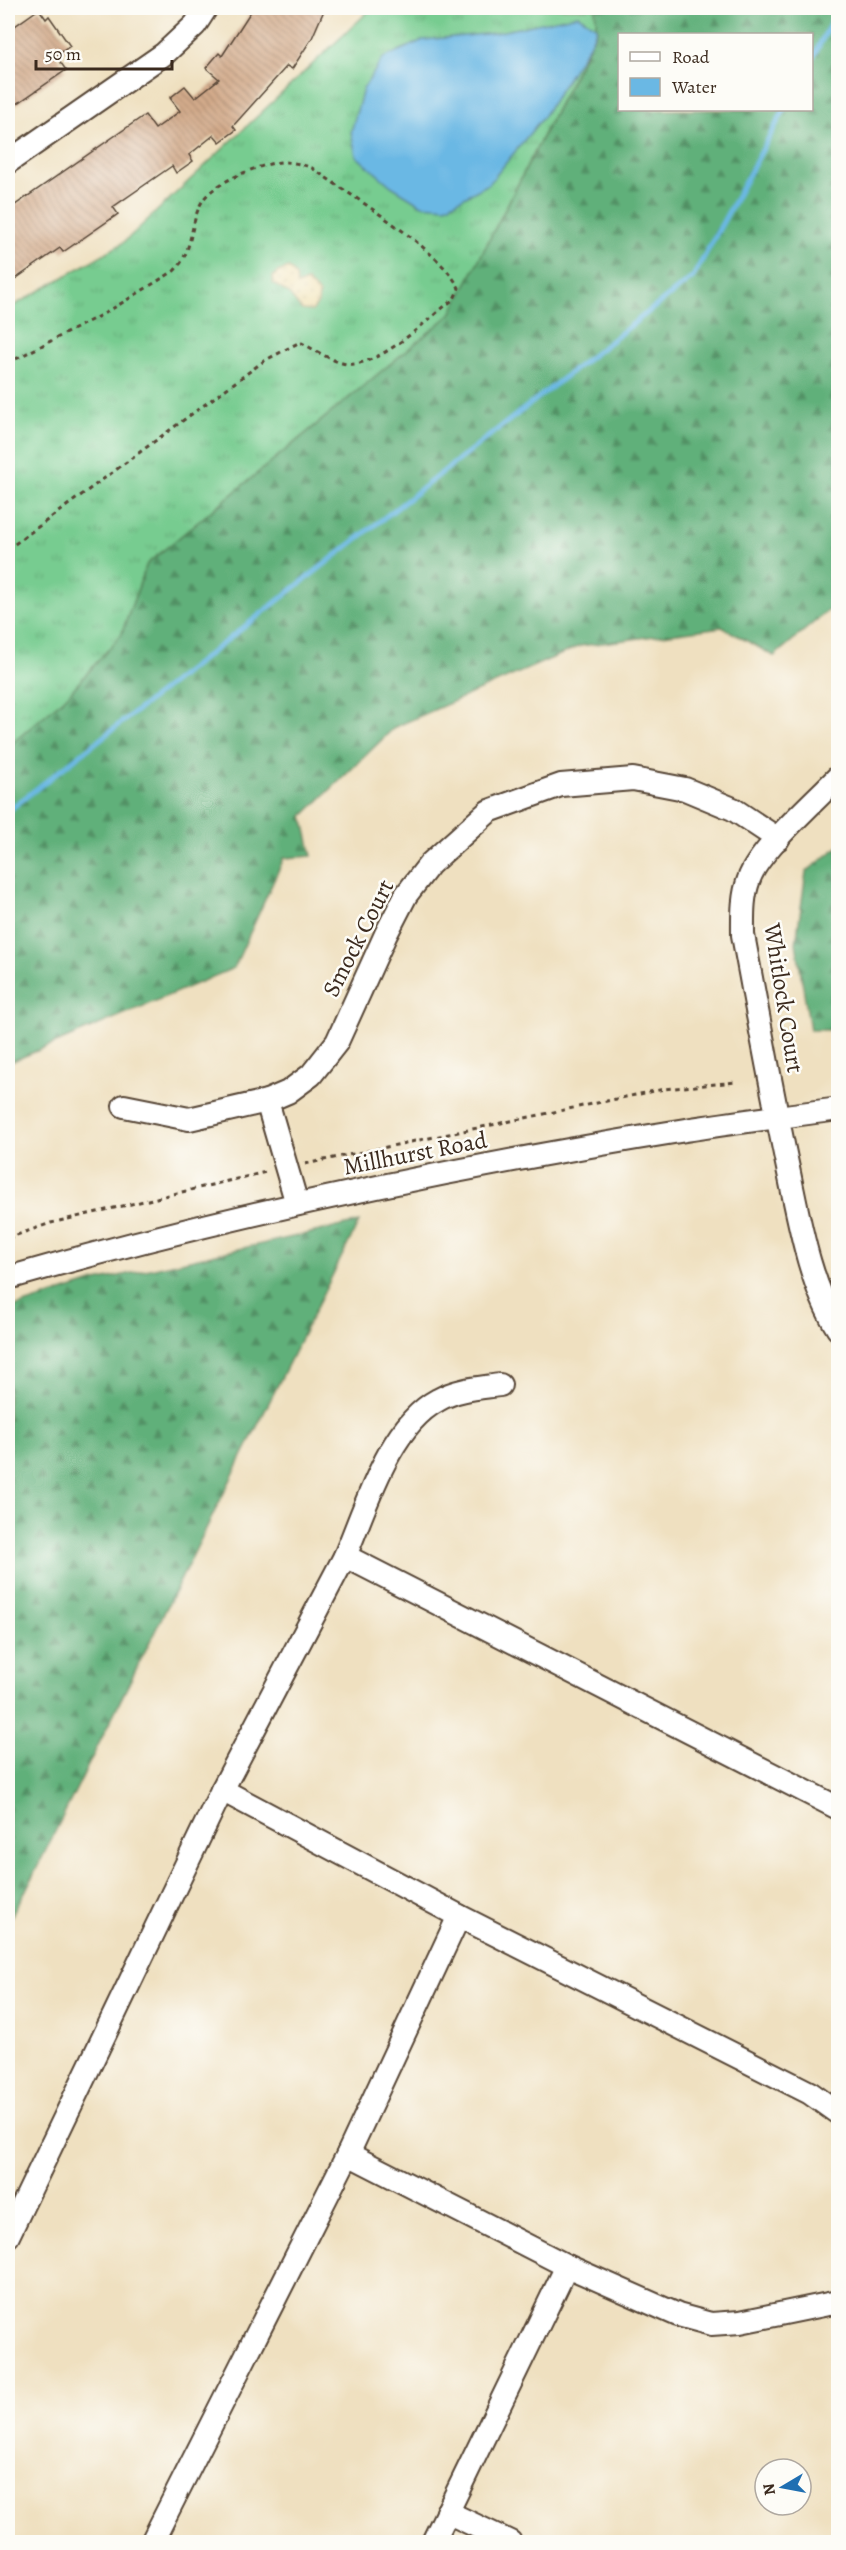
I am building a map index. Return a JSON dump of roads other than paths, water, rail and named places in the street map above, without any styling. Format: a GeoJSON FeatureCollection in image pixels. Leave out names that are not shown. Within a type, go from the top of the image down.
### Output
{"type":"FeatureCollection","features":[{"type":"Feature","properties":{"kind":"street"},"geometry":{"type":"LineString","coordinates":[[8,162],[164,54],[195,25],[206,8]]}},
{"type":"Feature","properties":{"kind":"street","name":"Whitlock Court"},"geometry":{"type":"LineString","coordinates":[[838,777],[759,860],[749,879],[743,909],[743,935],[799,1221],[815,1274],[831,1318],[838,1329]]}},
{"type":"Feature","properties":{"kind":"street","name":"Smock Court"},"geometry":{"type":"LineString","coordinates":[[124,1106],[189,1119],[267,1101],[288,1092],[312,1075],[337,1042],[406,895],[430,864],[489,811],[561,785],[633,778],[685,789],[714,801],[733,809],[778,839]]}},
{"type":"Feature","properties":{"kind":"street"},"geometry":{"type":"LineString","coordinates":[[267,1101],[297,1204]]}},
{"type":"Feature","properties":{"kind":"street","name":"Millhurst Road"},"geometry":{"type":"LineString","coordinates":[[8,1278],[147,1240],[297,1204],[551,1154],[688,1130],[838,1109]]}},
{"type":"Feature","properties":{"kind":"street"},"geometry":{"type":"LineString","coordinates":[[8,2236],[222,1790],[345,1556],[387,1458],[415,1415],[438,1399],[461,1390],[500,1385]]}},
{"type":"Feature","properties":{"kind":"street"},"geometry":{"type":"LineString","coordinates":[[345,1556],[838,1808]]}},
{"type":"Feature","properties":{"kind":"street"},"geometry":{"type":"LineString","coordinates":[[222,1790],[459,1916],[810,2093],[838,2113]]}},
{"type":"Feature","properties":{"kind":"street"},"geometry":{"type":"LineString","coordinates":[[152,2542],[348,2154],[459,1916]]}},
{"type":"Feature","properties":{"kind":"street"},"geometry":{"type":"LineString","coordinates":[[348,2154],[567,2266],[678,2314],[711,2324],[740,2322],[838,2302]]}},
{"type":"Feature","properties":{"kind":"street"},"geometry":{"type":"LineString","coordinates":[[433,2542],[567,2266]]}},
{"type":"Feature","properties":{"kind":"street"},"geometry":{"type":"LineString","coordinates":[[447,2512],[510,2542]]}},
{"type":"Feature","properties":{"kind":"water"},"geometry":{"type":"Polygon","coordinates":[[[578,15],[597,27],[591,42],[543,117],[489,184],[446,207],[422,205],[391,186],[356,156],[351,132],[363,89],[383,58],[423,40],[495,33],[578,15]]]}},
{"type":"Feature","properties":{"kind":"waterway"},"geometry":{"type":"LineString","coordinates":[[813,57],[838,9]]}},
{"type":"Feature","properties":{"kind":"waterway"},"geometry":{"type":"LineString","coordinates":[[8,811],[693,277],[783,111]]}}]}
